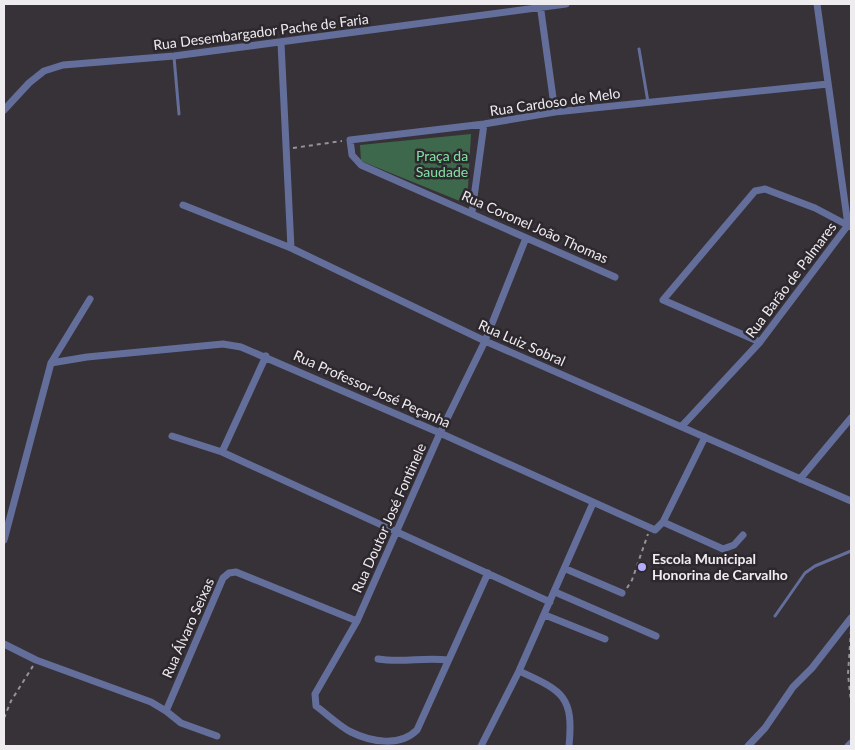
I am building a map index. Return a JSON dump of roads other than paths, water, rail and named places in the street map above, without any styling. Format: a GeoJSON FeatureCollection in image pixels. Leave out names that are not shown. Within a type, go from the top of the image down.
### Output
{"type":"FeatureCollection","features":[{"type":"Feature","properties":{"kind":"street","name":"Rua Desembargador Pache de Faria"},"geometry":{"type":"LineString","coordinates":[[4,110],[28,82],[50,69],[71,64],[174,56],[566,4]]}},
{"type":"Feature","properties":{"kind":"street","name":"Rua Barão de Palmares"},"geometry":{"type":"LineString","coordinates":[[682,426],[760,342],[850,226],[817,4]]}},
{"type":"Feature","properties":{"kind":"street"},"geometry":{"type":"LineString","coordinates":[[540,6],[555,112]]}},
{"type":"Feature","properties":{"kind":"street"},"geometry":{"type":"LineString","coordinates":[[281,43],[291,248]]}},
{"type":"Feature","properties":{"kind":"street","name":"Rua Cardoso de Melo"},"geometry":{"type":"LineString","coordinates":[[350,140],[484,124],[555,112],[828,84]]}},
{"type":"Feature","properties":{"kind":"street"},"geometry":{"type":"LineString","coordinates":[[472,212],[484,124]]}},
{"type":"Feature","properties":{"kind":"street","name":"Rua Coronel João Thomas"},"geometry":{"type":"LineString","coordinates":[[350,140],[352,155],[361,165],[472,212],[615,277]]}},
{"type":"Feature","properties":{"kind":"street"},"geometry":{"type":"LineString","coordinates":[[760,342],[663,300],[754,191],[765,189],[815,208],[850,226]]}},
{"type":"Feature","properties":{"kind":"street","name":"Rua Luiz Sobral"},"geometry":{"type":"LineString","coordinates":[[183,205],[291,248],[485,341],[682,426],[851,502]]}},
{"type":"Feature","properties":{"kind":"street","name":"Rua Doutor José Fontinele"},"geometry":{"type":"LineString","coordinates":[[448,660],[416,730],[402,741],[377,740],[350,732],[316,706],[314,694],[357,621],[440,433],[485,341],[526,238]]}},
{"type":"Feature","properties":{"kind":"street"},"geometry":{"type":"LineString","coordinates":[[4,540],[52,363],[90,299]]}},
{"type":"Feature","properties":{"kind":"street","name":"Rua Professor José Peçanha"},"geometry":{"type":"LineString","coordinates":[[52,363],[87,357],[223,344],[241,347],[266,356],[440,433],[650,529],[654,530],[663,522]]}},
{"type":"Feature","properties":{"kind":"street"},"geometry":{"type":"LineString","coordinates":[[222,452],[266,356]]}},
{"type":"Feature","properties":{"kind":"street"},"geometry":{"type":"LineString","coordinates":[[800,479],[851,418]]}},
{"type":"Feature","properties":{"kind":"street"},"geometry":{"type":"LineString","coordinates":[[172,436],[222,452],[550,602]]}},
{"type":"Feature","properties":{"kind":"street"},"geometry":{"type":"LineString","coordinates":[[705,437],[663,522],[723,549],[734,545],[742,535]]}},
{"type":"Feature","properties":{"kind":"street"},"geometry":{"type":"LineString","coordinates":[[481,746],[545,615],[593,503]]}},
{"type":"Feature","properties":{"kind":"street"},"geometry":{"type":"LineString","coordinates":[[566,569],[622,594]]}},
{"type":"Feature","properties":{"kind":"street","name":"Rua Álvaro Seixas"},"geometry":{"type":"LineString","coordinates":[[166,711],[223,578],[228,573],[236,572],[357,621]]}},
{"type":"Feature","properties":{"kind":"street"},"geometry":{"type":"LineString","coordinates":[[378,659],[395,662],[430,658],[448,660],[488,573]]}},
{"type":"Feature","properties":{"kind":"street"},"geometry":{"type":"LineString","coordinates":[[555,592],[656,636]]}},
{"type":"Feature","properties":{"kind":"street"},"geometry":{"type":"LineString","coordinates":[[545,615],[605,639]]}},
{"type":"Feature","properties":{"kind":"street"},"geometry":{"type":"LineString","coordinates":[[748,746],[765,728],[793,687],[812,668],[851,618]]}},
{"type":"Feature","properties":{"kind":"street"},"geometry":{"type":"LineString","coordinates":[[4,644],[36,660],[151,702],[181,723],[217,736]]}},
{"type":"Feature","properties":{"kind":"street"},"geometry":{"type":"LineString","coordinates":[[519,671],[559,691],[568,705],[571,729],[569,746]]}},
{"type":"Feature","properties":{"kind":"street"},"geometry":{"type":"LineString","coordinates":[[848,746],[851,743]]}},
{"type":"Feature","properties":{"kind":"lane"},"geometry":{"type":"LineString","coordinates":[[639,49],[648,102]]}},
{"type":"Feature","properties":{"kind":"lane"},"geometry":{"type":"LineString","coordinates":[[174,56],[179,114]]}},
{"type":"Feature","properties":{"kind":"lane"},"geometry":{"type":"LineString","coordinates":[[775,616],[805,573],[815,566],[851,551]]}},
{"type":"Feature","properties":{"kind":"place","name":"Escola Municipal Honorina de Carvalho"},"geometry":{"type":"Point","coordinates":[642,567]}},
{"type":"Feature","properties":{"kind":"park label","name":"Praça da Saudade"},"geometry":{"type":"Point","coordinates":[442,164]}}]}
